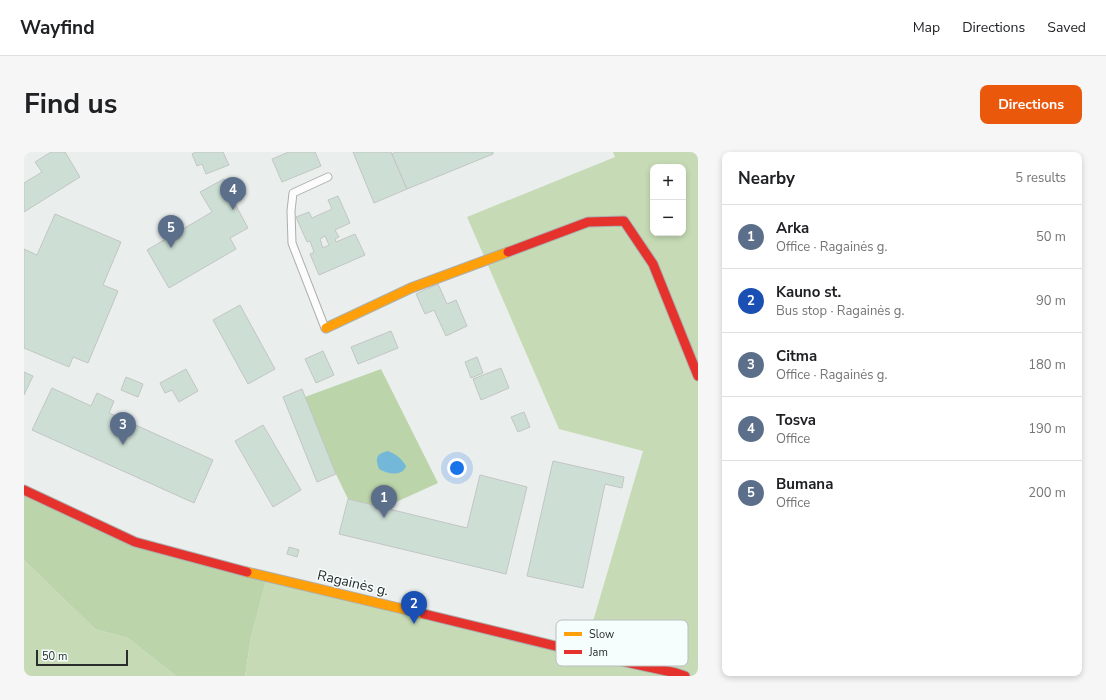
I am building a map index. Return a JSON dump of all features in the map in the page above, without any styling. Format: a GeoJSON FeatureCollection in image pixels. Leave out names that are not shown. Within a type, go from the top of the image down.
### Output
{"type":"FeatureCollection","features":[{"type":"Feature","properties":{"kind":"street"},"geometry":{"type":"LineString","coordinates":[[326,328],[411,288],[588,222],[624,221],[653,264],[698,376]]}},
{"type":"Feature","properties":{"kind":"street","name":"Ragainės g."},"geometry":{"type":"LineString","coordinates":[[24,490],[135,542],[267,577],[556,645]]}},
{"type":"Feature","properties":{"kind":"street","name":"Ragainės g."},"geometry":{"type":"LineString","coordinates":[[645,666],[685,676]]}},
{"type":"Feature","properties":{"kind":"lane"},"geometry":{"type":"LineString","coordinates":[[326,328],[292,243],[291,211],[293,193],[328,177]]}},
{"type":"Feature","properties":{"kind":"green space"},"geometry":{"type":"Polygon","coordinates":[[[613,152],[698,152],[698,676],[245,676],[251,637],[267,577],[556,645],[556,666],[688,666],[688,620],[593,620],[643,451],[559,429],[467,217],[615,157],[613,152]]]}},
{"type":"Feature","properties":{"kind":"green space"},"geometry":{"type":"Polygon","coordinates":[[[381,369],[438,483],[383,508],[348,499],[336,474],[305,397],[381,369]]]}},
{"type":"Feature","properties":{"kind":"green space"},"geometry":{"type":"Polygon","coordinates":[[[24,490],[135,542],[267,577],[251,637],[245,676],[176,676],[128,638],[95,629],[24,560],[24,490]]]}},
{"type":"Feature","properties":{"kind":"green space"},"geometry":{"type":"Polygon","coordinates":[[[24,560],[95,629],[128,638],[176,676],[24,676],[24,560]]]}},
{"type":"Feature","properties":{"kind":"water"},"geometry":{"type":"Polygon","coordinates":[[[388,451],[398,457],[406,466],[402,472],[394,474],[379,469],[377,459],[379,455],[388,451]]]}},
{"type":"Feature","properties":{"kind":"building"},"geometry":{"type":"Polygon","coordinates":[[[51,152],[65,152],[80,177],[24,212],[24,183],[42,172],[35,162],[51,152]]]}},
{"type":"Feature","properties":{"kind":"building"},"geometry":{"type":"Polygon","coordinates":[[[196,152],[223,152],[229,165],[206,174],[202,164],[197,166],[192,154],[196,152]]]}},
{"type":"Feature","properties":{"kind":"building"},"geometry":{"type":"Polygon","coordinates":[[[289,152],[315,152],[321,166],[282,182],[272,159],[289,152]]]}},
{"type":"Feature","properties":{"kind":"building"},"geometry":{"type":"Polygon","coordinates":[[[353,152],[391,152],[407,189],[374,203],[353,152]]]}},
{"type":"Feature","properties":{"kind":"building"},"geometry":{"type":"Polygon","coordinates":[[[395,152],[493,152],[493,154],[407,189],[392,154],[395,152]]]}},
{"type":"Feature","properties":{"kind":"building"},"geometry":{"type":"Polygon","coordinates":[[[224,179],[230,189],[240,183],[246,194],[234,202],[248,228],[230,238],[236,249],[169,288],[147,250],[212,212],[200,192],[224,179]]]}},
{"type":"Feature","properties":{"kind":"building"},"geometry":{"type":"Polygon","coordinates":[[[338,196],[350,223],[335,230],[339,237],[335,239],[336,242],[355,234],[365,255],[319,275],[310,254],[314,252],[310,241],[307,242],[296,217],[309,212],[312,218],[332,209],[328,200],[338,196]],[[325,236],[320,239],[323,248],[329,245],[325,236]]]}},
{"type":"Feature","properties":{"kind":"building"},"geometry":{"type":"Polygon","coordinates":[[[55,214],[121,242],[103,285],[118,291],[88,363],[73,357],[69,367],[24,348],[24,249],[37,255],[55,214]]]}},
{"type":"Feature","properties":{"kind":"building"},"geometry":{"type":"Polygon","coordinates":[[[438,284],[447,304],[456,300],[467,326],[446,336],[434,310],[425,314],[416,294],[438,284]]]}},
{"type":"Feature","properties":{"kind":"building"},"geometry":{"type":"Polygon","coordinates":[[[240,305],[275,369],[248,384],[213,320],[240,305]]]}},
{"type":"Feature","properties":{"kind":"building"},"geometry":{"type":"Polygon","coordinates":[[[391,331],[398,348],[358,364],[351,347],[391,331]]]}},
{"type":"Feature","properties":{"kind":"building"},"geometry":{"type":"Polygon","coordinates":[[[323,351],[334,375],[316,383],[305,359],[323,351]]]}},
{"type":"Feature","properties":{"kind":"building"},"geometry":{"type":"Polygon","coordinates":[[[477,357],[483,373],[471,378],[465,362],[477,357]]]}},
{"type":"Feature","properties":{"kind":"building"},"geometry":{"type":"Polygon","coordinates":[[[501,368],[509,388],[481,400],[473,379],[501,368]]]}},
{"type":"Feature","properties":{"kind":"building"},"geometry":{"type":"Polygon","coordinates":[[[186,369],[198,391],[179,402],[172,390],[165,393],[160,383],[186,369]]]}},
{"type":"Feature","properties":{"kind":"building"},"geometry":{"type":"Polygon","coordinates":[[[24,372],[33,376],[24,395],[24,372]]]}},
{"type":"Feature","properties":{"kind":"building"},"geometry":{"type":"Polygon","coordinates":[[[126,377],[143,384],[138,397],[121,390],[126,377]]]}},
{"type":"Feature","properties":{"kind":"building"},"geometry":{"type":"Polygon","coordinates":[[[52,388],[91,406],[97,393],[114,401],[109,413],[213,460],[194,503],[32,430],[52,388]]]}},
{"type":"Feature","properties":{"kind":"building"},"geometry":{"type":"Polygon","coordinates":[[[302,389],[336,474],[317,482],[283,397],[302,389]]]}},
{"type":"Feature","properties":{"kind":"building"},"geometry":{"type":"Polygon","coordinates":[[[524,412],[530,427],[518,432],[511,417],[524,412]]]}},
{"type":"Feature","properties":{"kind":"building"},"geometry":{"type":"Polygon","coordinates":[[[263,425],[301,490],[273,507],[235,441],[263,425]]]}},
{"type":"Feature","properties":{"kind":"building"},"geometry":{"type":"Polygon","coordinates":[[[553,461],[624,477],[622,488],[605,484],[583,588],[527,576],[553,461]]]}},
{"type":"Feature","properties":{"kind":"building"},"geometry":{"type":"Polygon","coordinates":[[[480,475],[527,487],[506,574],[339,534],[348,499],[467,528],[480,475]]]}},
{"type":"Feature","properties":{"kind":"building"},"geometry":{"type":"Polygon","coordinates":[[[289,547],[299,550],[297,557],[287,554],[289,547]]]}},
{"type":"Feature","properties":{"kind":"traffic: slow"},"geometry":{"type":"LineString","coordinates":[[326,328],[411,288],[508,252]]}},
{"type":"Feature","properties":{"kind":"traffic: slow"},"geometry":{"type":"LineString","coordinates":[[247,572],[424,614]]}},
{"type":"Feature","properties":{"kind":"traffic: jam"},"geometry":{"type":"LineString","coordinates":[[508,252],[588,222],[624,221],[653,264],[698,376]]}},
{"type":"Feature","properties":{"kind":"traffic: jam"},"geometry":{"type":"LineString","coordinates":[[24,490],[135,542],[247,572]]}},
{"type":"Feature","properties":{"kind":"traffic: jam"},"geometry":{"type":"LineString","coordinates":[[424,614],[556,646]]}},
{"type":"Feature","properties":{"kind":"traffic: jam"},"geometry":{"type":"LineString","coordinates":[[644,666],[685,676]]}},
{"type":"Feature","properties":{"kind":"place","name":"Tosva"},"geometry":{"type":"Point","coordinates":[233,210]}},
{"type":"Feature","properties":{"kind":"place","name":"Bumana"},"geometry":{"type":"Point","coordinates":[171,248]}},
{"type":"Feature","properties":{"kind":"place","name":"Citma"},"geometry":{"type":"Point","coordinates":[123,445]}},
{"type":"Feature","properties":{"kind":"place","name":"Arka"},"geometry":{"type":"Point","coordinates":[384,518]}},
{"type":"Feature","properties":{"kind":"place","name":"Kauno st."},"geometry":{"type":"Point","coordinates":[414,624]}}]}
